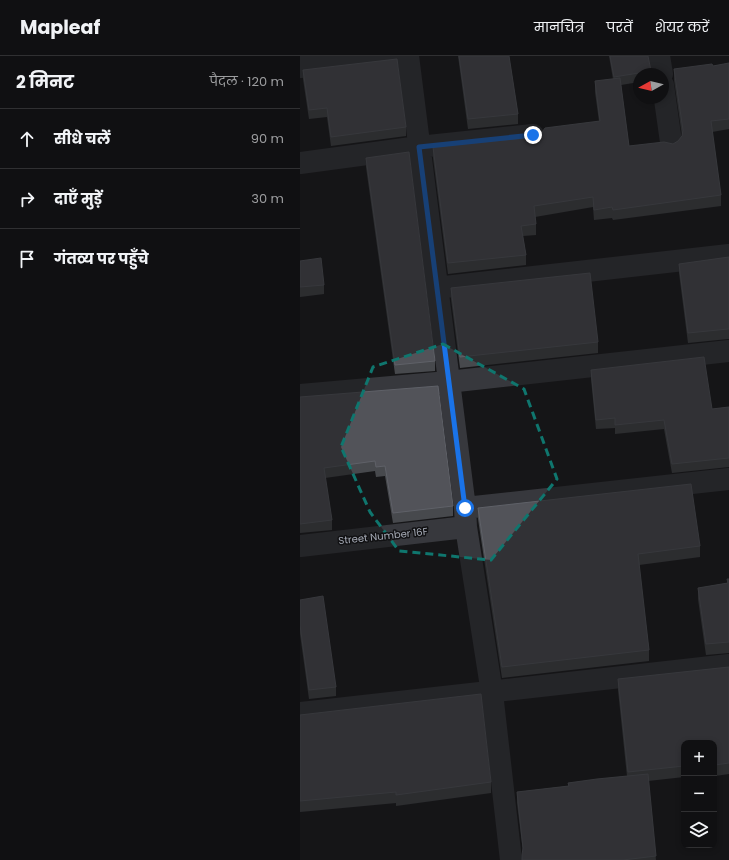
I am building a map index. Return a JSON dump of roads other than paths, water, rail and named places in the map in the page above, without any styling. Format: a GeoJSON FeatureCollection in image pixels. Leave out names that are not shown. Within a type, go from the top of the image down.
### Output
{"type":"FeatureCollection","features":[{"type":"Feature","properties":{"kind":"street"},"geometry":{"type":"LineString","coordinates":[[300,68],[394,56]]}},
{"type":"Feature","properties":{"kind":"street"},"geometry":{"type":"LineString","coordinates":[[408,56],[448,382],[466,518],[492,693],[511,860]]}},
{"type":"Feature","properties":{"kind":"street"},"geometry":{"type":"LineString","coordinates":[[659,56],[661,68]]}},
{"type":"Feature","properties":{"kind":"street"},"geometry":{"type":"LineString","coordinates":[[666,104],[671,142]]}},
{"type":"Feature","properties":{"kind":"street"},"geometry":{"type":"LineString","coordinates":[[300,163],[419,147],[533,135]]}},
{"type":"Feature","properties":{"kind":"street"},"geometry":{"type":"LineString","coordinates":[[436,288],[729,255]]}},
{"type":"Feature","properties":{"kind":"street"},"geometry":{"type":"LineString","coordinates":[[300,396],[448,382],[729,351]]}},
{"type":"Feature","properties":{"kind":"street","name":"Street Number 16F"},"geometry":{"type":"LineString","coordinates":[[300,546],[466,518],[729,479]]}},
{"type":"Feature","properties":{"kind":"street"},"geometry":{"type":"LineString","coordinates":[[300,713],[492,693],[729,665]]}}]}
